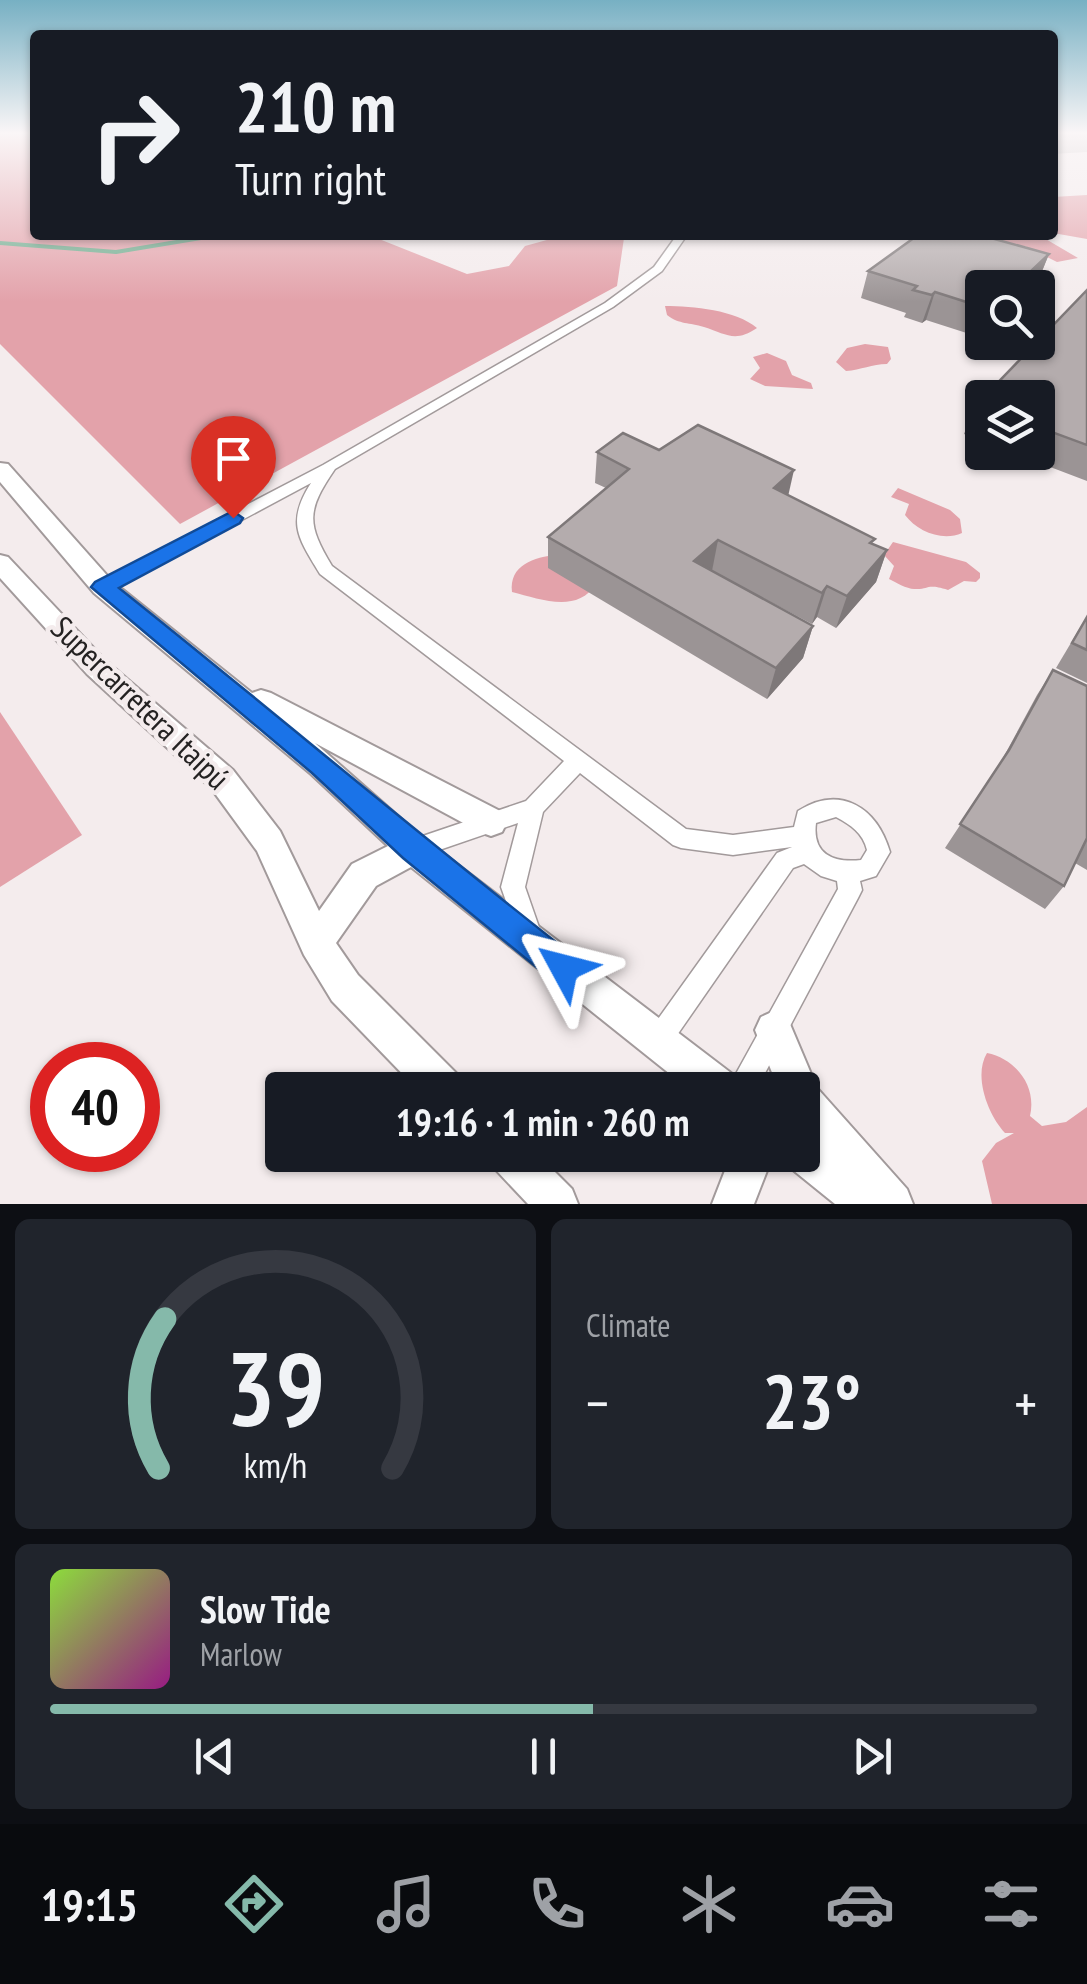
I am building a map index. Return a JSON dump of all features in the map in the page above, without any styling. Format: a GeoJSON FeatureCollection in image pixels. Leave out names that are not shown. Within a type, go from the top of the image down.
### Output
{"type":"FeatureCollection","features":[{"type":"Feature","properties":{"kind":"street"},"geometry":{"type":"LineString","coordinates":[[102,587],[330,466],[609,305],[658,269],[678,240]]}},
{"type":"Feature","properties":{"kind":"street"},"geometry":{"type":"LineString","coordinates":[[330,466],[305,500],[302,531],[326,570],[680,838],[733,845],[805,844]]}},
{"type":"Feature","properties":{"kind":"street","name":"Supercarretera Itaipú"},"geometry":{"type":"LineString","coordinates":[[0,469],[102,587],[322,765],[414,849],[697,1072]]}},
{"type":"Feature","properties":{"kind":"street","name":"Supercarretera Itaipú"},"geometry":{"type":"LineString","coordinates":[[0,563],[96,667],[222,779],[269,842],[316,942],[346,988],[428,1072]]}},
{"type":"Feature","properties":{"kind":"street"},"geometry":{"type":"LineString","coordinates":[[177,648],[271,706],[491,822]]}},
{"type":"Feature","properties":{"kind":"street"},"geometry":{"type":"LineString","coordinates":[[316,942],[364,874],[414,849],[533,808],[579,760]]}},
{"type":"Feature","properties":{"kind":"street"},"geometry":{"type":"LineString","coordinates":[[532,944],[513,887],[533,808]]}},
{"type":"Feature","properties":{"kind":"street"},"geometry":{"type":"LineString","coordinates":[[837,808],[860,817],[874,833],[879,852],[868,869],[848,874],[826,868],[805,844],[806,818],[818,810],[837,808]]}},
{"type":"Feature","properties":{"kind":"street"},"geometry":{"type":"LineString","coordinates":[[657,1042],[784,860],[805,844]]}},
{"type":"Feature","properties":{"kind":"street"},"geometry":{"type":"LineString","coordinates":[[752,1072],[850,890],[848,874]]}},
{"type":"Feature","properties":{"kind":"street"},"geometry":{"type":"LineString","coordinates":[[774,1030],[791,1072]]}},
{"type":"Feature","properties":{"kind":"street"},"geometry":{"type":"LineString","coordinates":[[820,1122],[892,1204]]}},
{"type":"Feature","properties":{"kind":"street"},"geometry":{"type":"LineString","coordinates":[[820,1166],[869,1204]]}},
{"type":"Feature","properties":{"kind":"street"},"geometry":{"type":"LineString","coordinates":[[525,1172],[556,1204]]}},
{"type":"Feature","properties":{"kind":"street"},"geometry":{"type":"LineString","coordinates":[[732,1204],[745,1172]]}},
{"type":"Feature","properties":{"kind":"shaded area"},"geometry":{"type":"Polygon","coordinates":[[[0,190],[30,190],[30,240],[382,240],[467,274],[509,266],[525,246],[547,240],[624,240],[617,286],[180,524],[0,344],[0,190]]]}},
{"type":"Feature","properties":{"kind":"shaded area"},"geometry":{"type":"Polygon","coordinates":[[[1087,195],[1087,239],[1058,234],[1058,197],[1087,195]]]}},
{"type":"Feature","properties":{"kind":"shaded area"},"geometry":{"type":"Polygon","coordinates":[[[993,240],[1047,240],[1078,258],[1057,262],[1025,246],[1021,249],[993,240]]]}},
{"type":"Feature","properties":{"kind":"shaded area"},"geometry":{"type":"Polygon","coordinates":[[[665,306],[726,313],[757,328],[730,336],[676,320],[667,315],[665,306]]]}},
{"type":"Feature","properties":{"kind":"shaded area"},"geometry":{"type":"Polygon","coordinates":[[[865,344],[888,347],[891,359],[887,364],[846,371],[836,362],[847,348],[865,344]]]}},
{"type":"Feature","properties":{"kind":"shaded area"},"geometry":{"type":"Polygon","coordinates":[[[767,353],[786,361],[792,375],[811,383],[813,389],[765,386],[750,379],[760,368],[753,357],[767,353]]]}},
{"type":"Feature","properties":{"kind":"shaded area"},"geometry":{"type":"Polygon","coordinates":[[[898,488],[950,510],[960,519],[962,533],[938,535],[916,526],[905,515],[909,504],[891,497],[898,488]]]}},
{"type":"Feature","properties":{"kind":"shaded area"},"geometry":{"type":"Polygon","coordinates":[[[893,542],[966,562],[980,573],[980,578],[948,590],[905,587],[889,579],[894,566],[884,555],[893,542]]]}},
{"type":"Feature","properties":{"kind":"shaded area"},"geometry":{"type":"Polygon","coordinates":[[[557,555],[596,584],[588,593],[579,599],[557,602],[512,592],[515,575],[525,564],[557,555]]]}},
{"type":"Feature","properties":{"kind":"shaded area"},"geometry":{"type":"Polygon","coordinates":[[[0,712],[82,835],[0,887],[0,712]]]}},
{"type":"Feature","properties":{"kind":"shaded area"},"geometry":{"type":"Polygon","coordinates":[[[987,1053],[1007,1061],[1022,1076],[1030,1094],[1030,1116],[1042,1126],[1066,1122],[1087,1107],[1087,1204],[992,1204],[982,1161],[996,1143],[1014,1133],[1005,1133],[984,1095],[982,1073],[987,1053]]]}},
{"type":"Feature","properties":{"kind":"building"},"geometry":{"type":"Polygon","coordinates":[[[911,240],[998,240],[1049,254],[1032,270],[965,270],[965,302],[913,290],[917,286],[868,271],[911,240]]]}},
{"type":"Feature","properties":{"kind":"building"},"geometry":{"type":"Polygon","coordinates":[[[1087,290],[1087,445],[1055,433],[1055,380],[1000,380],[1020,360],[1055,360],[1055,323],[1087,290]]]}},
{"type":"Feature","properties":{"kind":"building"},"geometry":{"type":"Polygon","coordinates":[[[698,425],[794,470],[774,488],[875,539],[870,543],[887,550],[847,596],[827,586],[822,593],[718,540],[694,561],[813,626],[776,668],[548,537],[629,469],[597,452],[623,433],[659,450],[698,425]]]}},
{"type":"Feature","properties":{"kind":"building"},"geometry":{"type":"Polygon","coordinates":[[[1087,617],[1087,650],[1072,643],[1087,617]]]}},
{"type":"Feature","properties":{"kind":"building"},"geometry":{"type":"Polygon","coordinates":[[[1053,670],[1087,686],[1087,838],[1064,886],[960,824],[1009,750],[1053,670]]]}},
{"type":"Feature","properties":{"kind":"waterway"},"geometry":{"type":"LineString","coordinates":[[0,243],[116,252],[189,240]]}},
{"type":"Feature","properties":{"kind":"route"},"geometry":{"type":"LineString","coordinates":[[233,518],[102,587],[322,765],[414,849],[564,968]]}}]}
